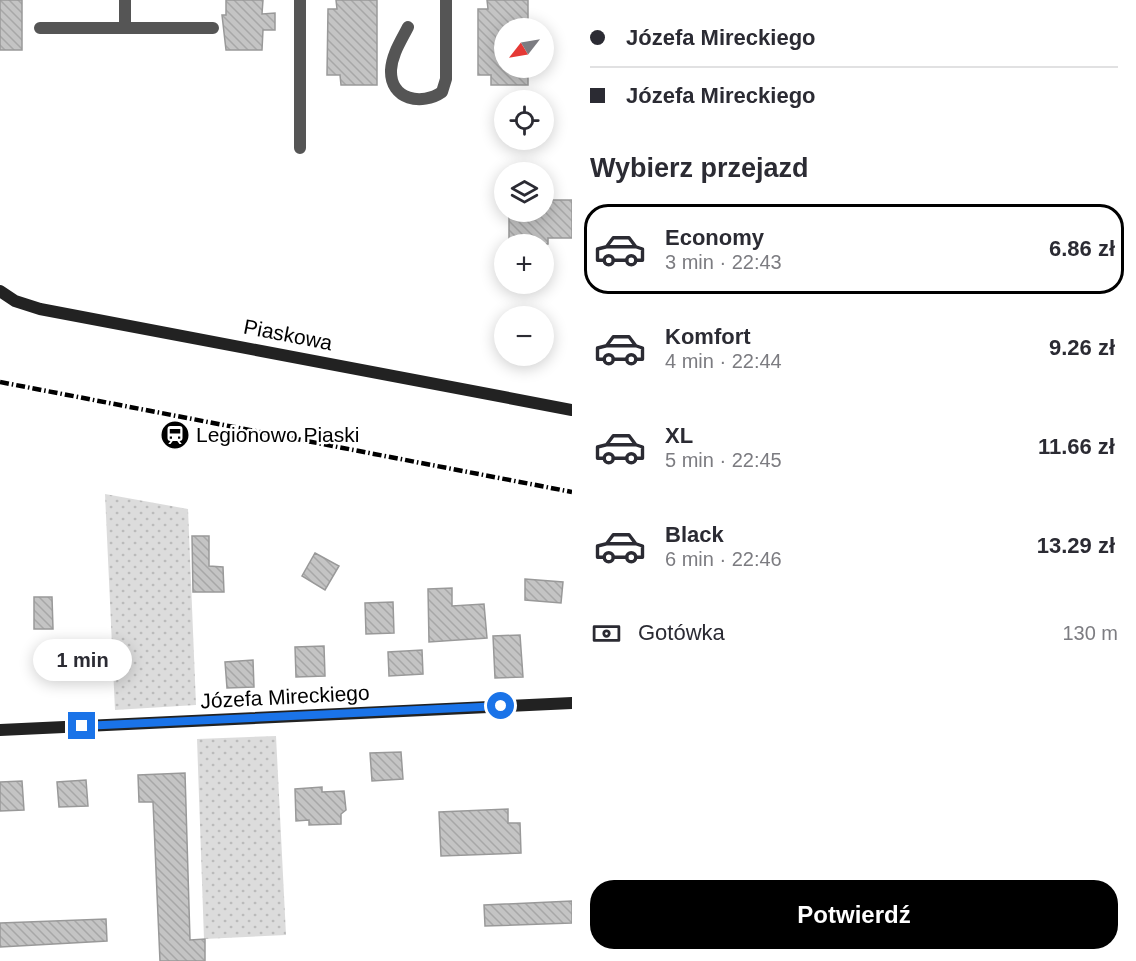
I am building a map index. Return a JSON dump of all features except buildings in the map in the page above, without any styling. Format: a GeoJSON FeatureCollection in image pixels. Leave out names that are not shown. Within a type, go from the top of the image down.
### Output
{"type":"FeatureCollection","features":[{"type":"Feature","properties":{"kind":"street"},"geometry":{"type":"LineString","coordinates":[[125,0],[125,28]]}},
{"type":"Feature","properties":{"kind":"street"},"geometry":{"type":"LineString","coordinates":[[300,0],[300,148]]}},
{"type":"Feature","properties":{"kind":"street"},"geometry":{"type":"LineString","coordinates":[[408,27],[395,51],[391,71],[394,84],[404,96],[416,100],[430,98],[442,92],[446,79],[446,0]]}},
{"type":"Feature","properties":{"kind":"street"},"geometry":{"type":"LineString","coordinates":[[40,28],[213,28]]}},
{"type":"Feature","properties":{"kind":"street","name":"Piaskowa"},"geometry":{"type":"LineString","coordinates":[[0,291],[15,301],[40,309],[572,410]]}},
{"type":"Feature","properties":{"kind":"street","name":"Józefa Mireckiego"},"geometry":{"type":"LineString","coordinates":[[0,730],[572,702]]}},
{"type":"Feature","properties":{"kind":"shaded area"},"geometry":{"type":"Polygon","coordinates":[[[105,494],[188,509],[196,705],[115,710],[105,494]]]}},
{"type":"Feature","properties":{"kind":"shaded area"},"geometry":{"type":"Polygon","coordinates":[[[276,736],[286,935],[204,939],[197,739],[276,736]]]}},
{"type":"Feature","properties":{"kind":"railway"},"geometry":{"type":"LineString","coordinates":[[0,382],[572,492]]}},
{"type":"Feature","properties":{"kind":"place","name":"Legionowo Piaski"},"geometry":{"type":"Point","coordinates":[175,435]}},
{"type":"Feature","properties":{"kind":"route"},"geometry":{"type":"LineString","coordinates":[[82,726],[501,706]]}}]}
